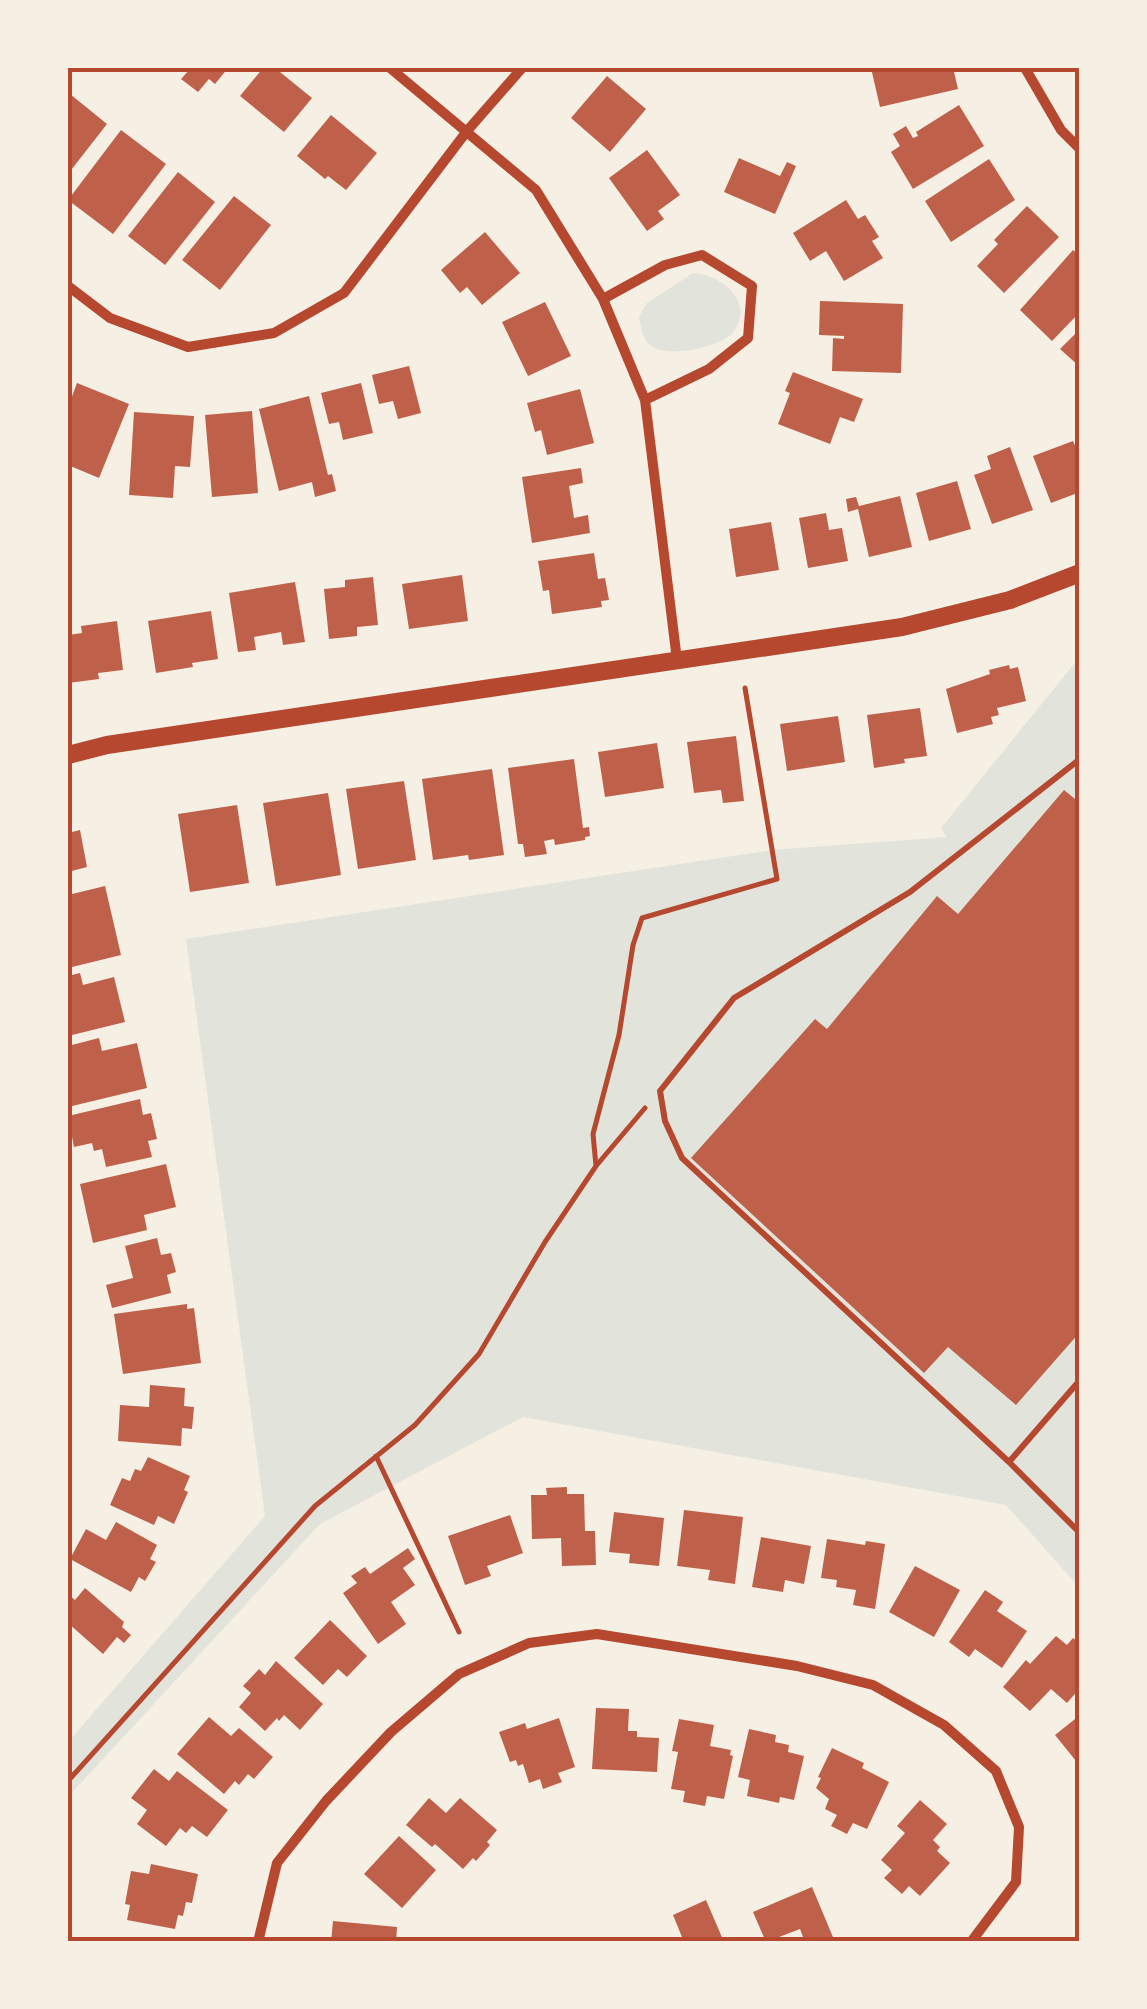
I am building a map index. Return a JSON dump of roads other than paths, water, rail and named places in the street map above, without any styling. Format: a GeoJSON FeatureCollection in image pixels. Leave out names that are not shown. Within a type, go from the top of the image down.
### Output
{"type":"FeatureCollection","features":[{"type":"Feature","properties":{"kind":"street"},"geometry":{"type":"LineString","coordinates":[[390,68],[536,190],[604,300],[644,400],[677,660]]}},
{"type":"Feature","properties":{"kind":"street"},"geometry":{"type":"LineString","coordinates":[[68,286],[110,318],[188,347],[274,333],[344,293],[522,68]]}},
{"type":"Feature","properties":{"kind":"street"},"geometry":{"type":"LineString","coordinates":[[1026,68],[1062,130],[1080,149]]}},
{"type":"Feature","properties":{"kind":"street"},"geometry":{"type":"LineString","coordinates":[[604,300],[666,266],[702,256],[752,286],[748,338],[709,369],[644,400]]}},
{"type":"Feature","properties":{"kind":"street"},"geometry":{"type":"LineString","coordinates":[[68,755],[108,745],[902,627],[1010,600],[1080,573]]}},
{"type":"Feature","properties":{"kind":"street"},"geometry":{"type":"LineString","coordinates":[[258,1942],[277,1864],[326,1802],[391,1732],[459,1674],[529,1643],[597,1634],[796,1666],[874,1685],[944,1725],[996,1770],[1019,1827],[1016,1882],[971,1942]]}},
{"type":"Feature","properties":{"kind":"lane"},"geometry":{"type":"LineString","coordinates":[[1080,759],[910,892],[734,998],[660,1091],[665,1121],[682,1158],[1010,1462],[1080,1532]]}},
{"type":"Feature","properties":{"kind":"lane"},"geometry":{"type":"LineString","coordinates":[[1010,1462],[1080,1380]]}}]}
